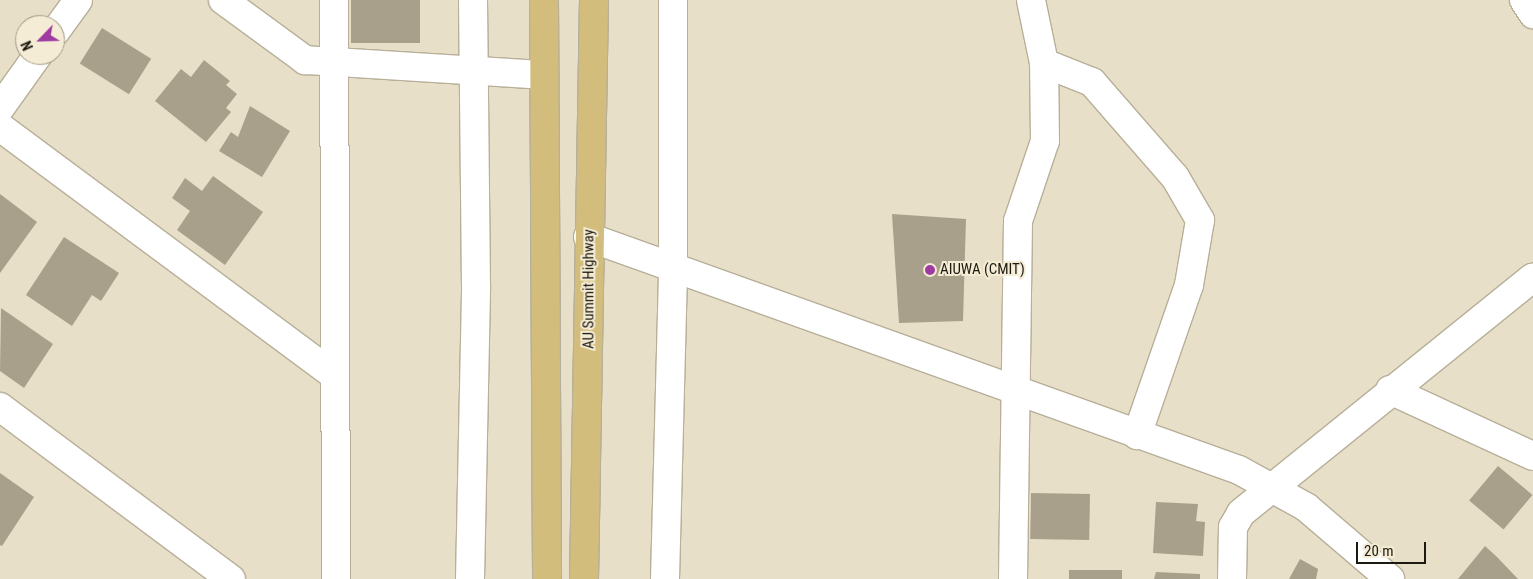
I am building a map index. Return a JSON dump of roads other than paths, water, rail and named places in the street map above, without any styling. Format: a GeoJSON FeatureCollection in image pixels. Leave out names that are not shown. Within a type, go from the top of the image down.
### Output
{"type":"FeatureCollection","features":[{"type":"Feature","properties":{"kind":"main road"},"geometry":{"type":"LineString","coordinates":[[544,0],[547,579]]}},
{"type":"Feature","properties":{"kind":"main road","name":"AU Summit Highway"},"geometry":{"type":"LineString","coordinates":[[584,579],[591,400],[588,237],[595,99],[594,0]]}},
{"type":"Feature","properties":{"kind":"street"},"geometry":{"type":"LineString","coordinates":[[65,18],[78,0]]}},
{"type":"Feature","properties":{"kind":"street"},"geometry":{"type":"LineString","coordinates":[[223,0],[305,60],[544,75]]}},
{"type":"Feature","properties":{"kind":"street"},"geometry":{"type":"LineString","coordinates":[[334,0],[336,579]]}},
{"type":"Feature","properties":{"kind":"street"},"geometry":{"type":"LineString","coordinates":[[470,579],[476,286],[473,0]]}},
{"type":"Feature","properties":{"kind":"street"},"geometry":{"type":"LineString","coordinates":[[665,579],[673,264],[673,0]]}},
{"type":"Feature","properties":{"kind":"street"},"geometry":{"type":"LineString","coordinates":[[1013,579],[1014,392],[1018,221],[1044,141],[1044,63],[1031,0]]}},
{"type":"Feature","properties":{"kind":"street"},"geometry":{"type":"LineString","coordinates":[[1524,0],[1533,14]]}},
{"type":"Feature","properties":{"kind":"street"},"geometry":{"type":"LineString","coordinates":[[1044,63],[1092,82],[1175,177],[1200,220],[1189,285],[1137,435]]}},
{"type":"Feature","properties":{"kind":"street"},"geometry":{"type":"LineString","coordinates":[[0,108],[31,65]]}},
{"type":"Feature","properties":{"kind":"street"},"geometry":{"type":"LineString","coordinates":[[0,127],[334,374]]}},
{"type":"Feature","properties":{"kind":"street"},"geometry":{"type":"LineString","coordinates":[[588,237],[673,264],[1014,392],[1239,470],[1306,507],[1390,579]]}},
{"type":"Feature","properties":{"kind":"street"},"geometry":{"type":"LineString","coordinates":[[1232,579],[1233,527],[1241,512],[1273,489],[1390,390],[1533,277]]}},
{"type":"Feature","properties":{"kind":"street"},"geometry":{"type":"LineString","coordinates":[[1390,390],[1533,456]]}},
{"type":"Feature","properties":{"kind":"street"},"geometry":{"type":"LineString","coordinates":[[0,407],[231,579]]}},
{"type":"Feature","properties":{"kind":"place","name":"AIUWA (CMIT)"},"geometry":{"type":"Point","coordinates":[930,270]}}]}
